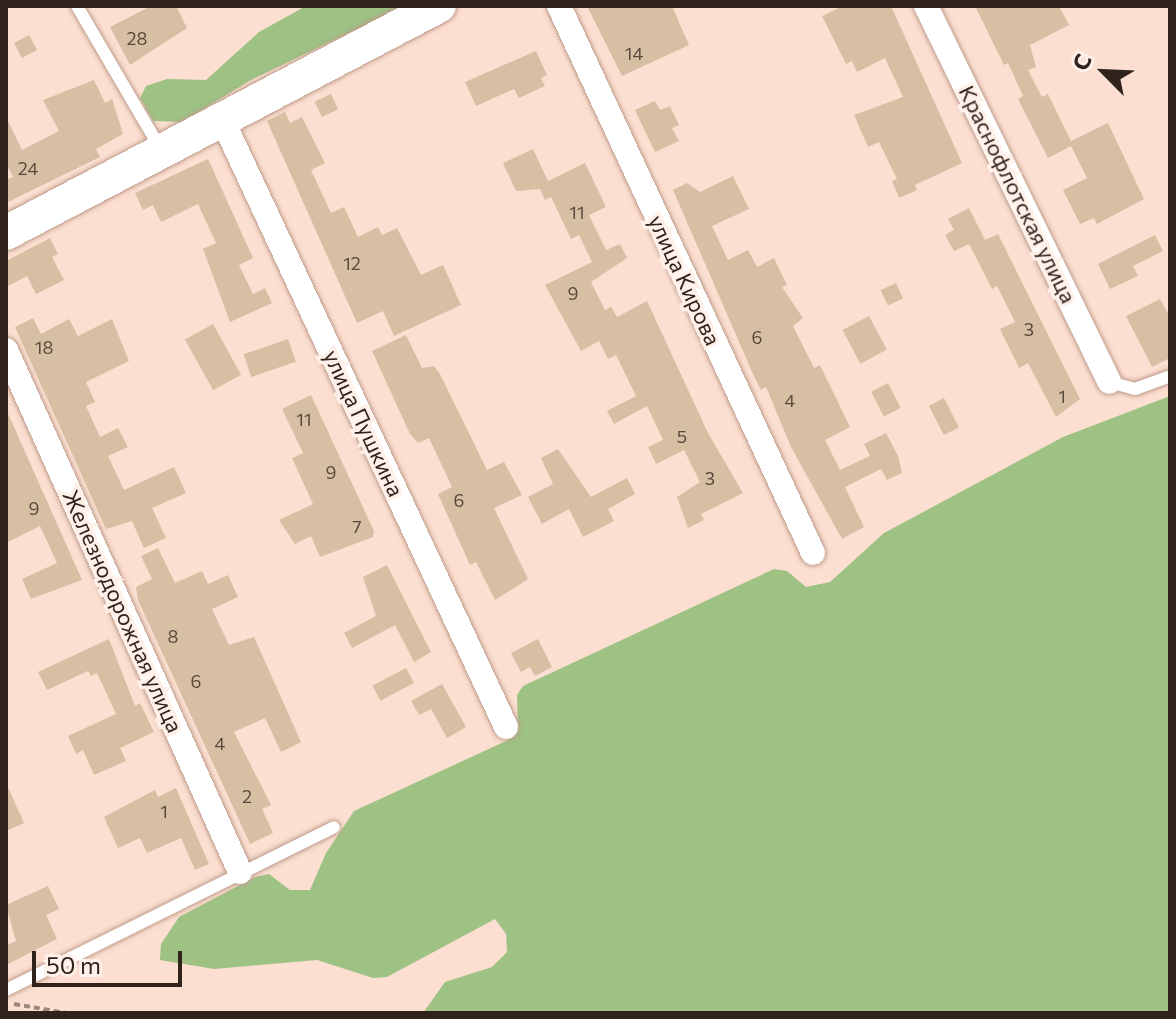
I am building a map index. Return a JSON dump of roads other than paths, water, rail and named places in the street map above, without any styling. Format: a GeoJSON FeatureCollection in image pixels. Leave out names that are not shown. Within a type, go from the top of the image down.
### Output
{"type":"FeatureCollection","features":[{"type":"Feature","properties":{"kind":"street"},"geometry":{"type":"LineString","coordinates":[[6,233],[439,6]]}},
{"type":"Feature","properties":{"kind":"street","name":"улица Кирова"},"geometry":{"type":"LineString","coordinates":[[559,6],[813,553]]}},
{"type":"Feature","properties":{"kind":"street","name":"Краснофлотская улица"},"geometry":{"type":"LineString","coordinates":[[926,6],[1109,382]]}},
{"type":"Feature","properties":{"kind":"street","name":"улица Пушкина"},"geometry":{"type":"LineString","coordinates":[[222,119],[506,727]]}},
{"type":"Feature","properties":{"kind":"street","name":"Железнодорожная улица"},"geometry":{"type":"LineString","coordinates":[[6,350],[240,872]]}},
{"type":"Feature","properties":{"kind":"lane"},"geometry":{"type":"LineString","coordinates":[[77,6],[162,153]]}},
{"type":"Feature","properties":{"kind":"lane"},"geometry":{"type":"LineString","coordinates":[[1109,382],[1135,389],[1170,376]]}},
{"type":"Feature","properties":{"kind":"lane"},"geometry":{"type":"LineString","coordinates":[[6,990],[334,827]]}}]}
